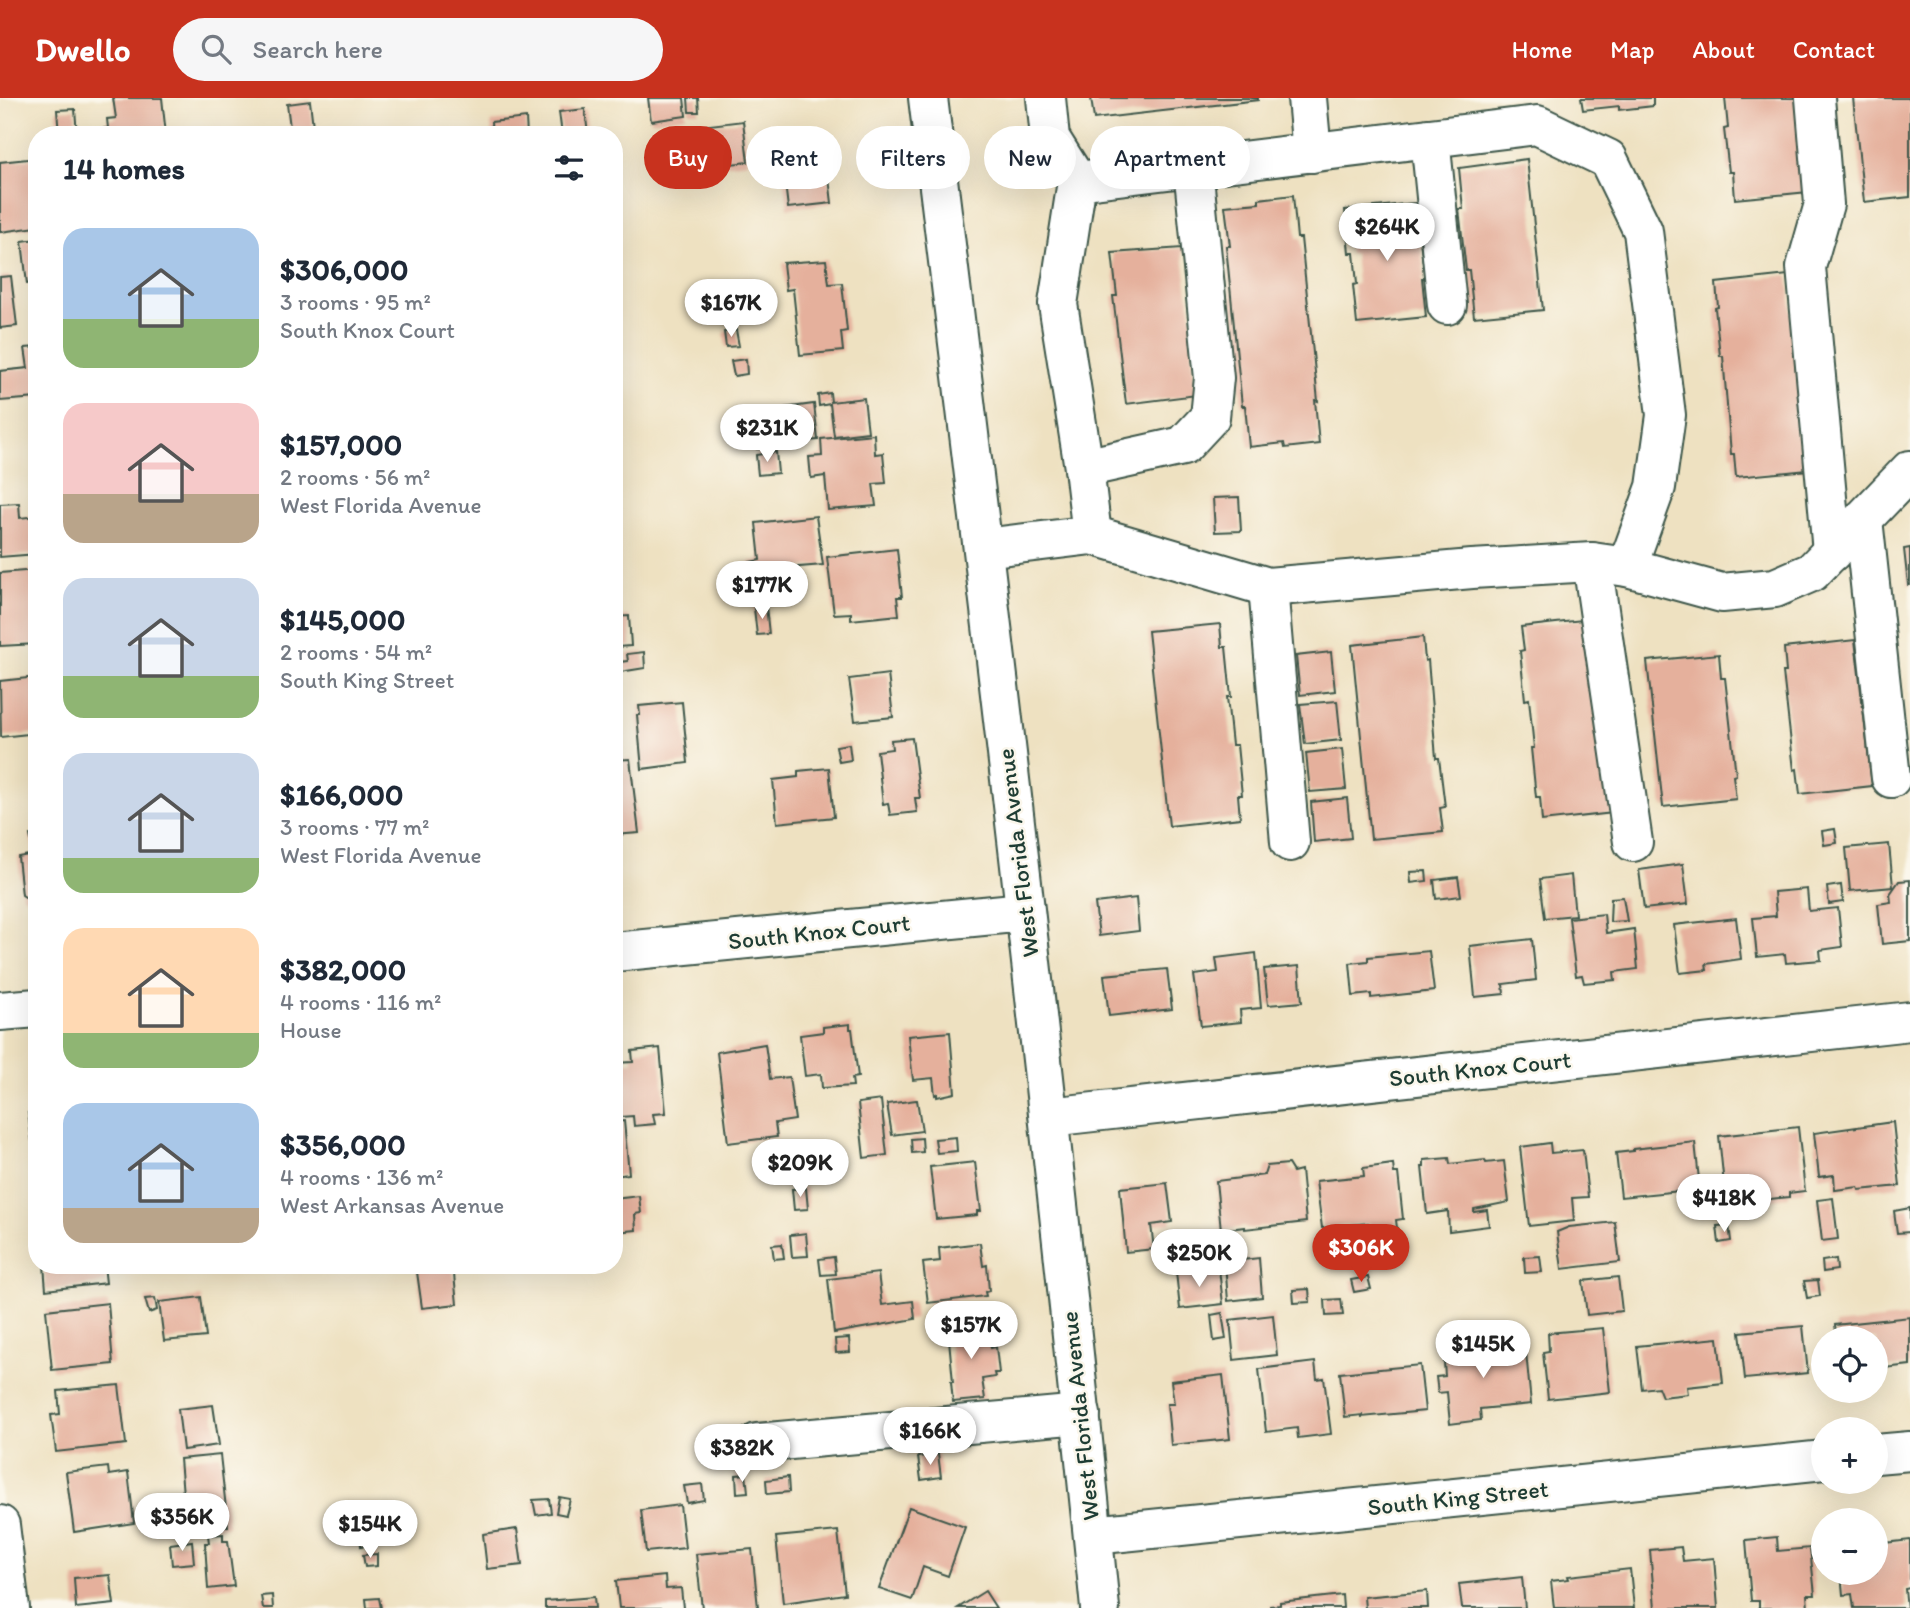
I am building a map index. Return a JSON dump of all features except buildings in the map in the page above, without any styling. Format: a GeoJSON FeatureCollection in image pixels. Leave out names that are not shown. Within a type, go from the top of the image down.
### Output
{"type":"FeatureCollection","features":[{"type":"Feature","properties":{"kind":"street","name":"West Florida Avenue"},"geometry":{"type":"LineString","coordinates":[[928,98],[984,548],[1049,1117],[1100,1608]]}},
{"type":"Feature","properties":{"kind":"street"},"geometry":{"type":"LineString","coordinates":[[1046,98],[1050,138],[1077,181],[1058,304],[1084,468],[1091,535]]}},
{"type":"Feature","properties":{"kind":"street"},"geometry":{"type":"LineString","coordinates":[[1307,98],[1312,153]]}},
{"type":"Feature","properties":{"kind":"street"},"geometry":{"type":"LineString","coordinates":[[1815,98],[1824,204],[1806,267],[1832,552]]}},
{"type":"Feature","properties":{"kind":"street"},"geometry":{"type":"LineString","coordinates":[[1250,160],[1537,125],[1556,116],[1608,159],[1643,231],[1666,415],[1656,486],[1610,564],[1633,842]]}},
{"type":"Feature","properties":{"kind":"street"},"geometry":{"type":"LineString","coordinates":[[1430,138],[1447,305]]}},
{"type":"Feature","properties":{"kind":"street"},"geometry":{"type":"LineString","coordinates":[[1077,181],[1090,179]]}},
{"type":"Feature","properties":{"kind":"street"},"geometry":{"type":"LineString","coordinates":[[1084,468],[1182,446],[1210,417],[1214,378],[1195,189]]}},
{"type":"Feature","properties":{"kind":"street"},"geometry":{"type":"LineString","coordinates":[[984,548],[1091,535],[1268,587],[1472,569],[1610,564],[1722,593],[1774,588],[1812,572],[1910,470]]}},
{"type":"Feature","properties":{"kind":"street"},"geometry":{"type":"LineString","coordinates":[[1863,519],[1891,778]]}},
{"type":"Feature","properties":{"kind":"street"},"geometry":{"type":"LineString","coordinates":[[1268,587],[1290,842]]}},
{"type":"Feature","properties":{"kind":"street","name":"South Knox Court"},"geometry":{"type":"LineString","coordinates":[[623,951],[1024,912]]}},
{"type":"Feature","properties":{"kind":"street"},"geometry":{"type":"LineString","coordinates":[[0,1011],[28,1009]]}},
{"type":"Feature","properties":{"kind":"street","name":"South Knox Court"},"geometry":{"type":"LineString","coordinates":[[1049,1117],[1910,1021]]}},
{"type":"Feature","properties":{"kind":"street"},"geometry":{"type":"LineString","coordinates":[[757,1443],[1081,1414]]}},
{"type":"Feature","properties":{"kind":"street"},"geometry":{"type":"LineString","coordinates":[[1888,1453],[1910,1451]]}},
{"type":"Feature","properties":{"kind":"street","name":"South King Street"},"geometry":{"type":"LineString","coordinates":[[1093,1535],[1811,1461]]}},
{"type":"Feature","properties":{"kind":"street"},"geometry":{"type":"LineString","coordinates":[[0,1525],[9,1608]]}}]}
